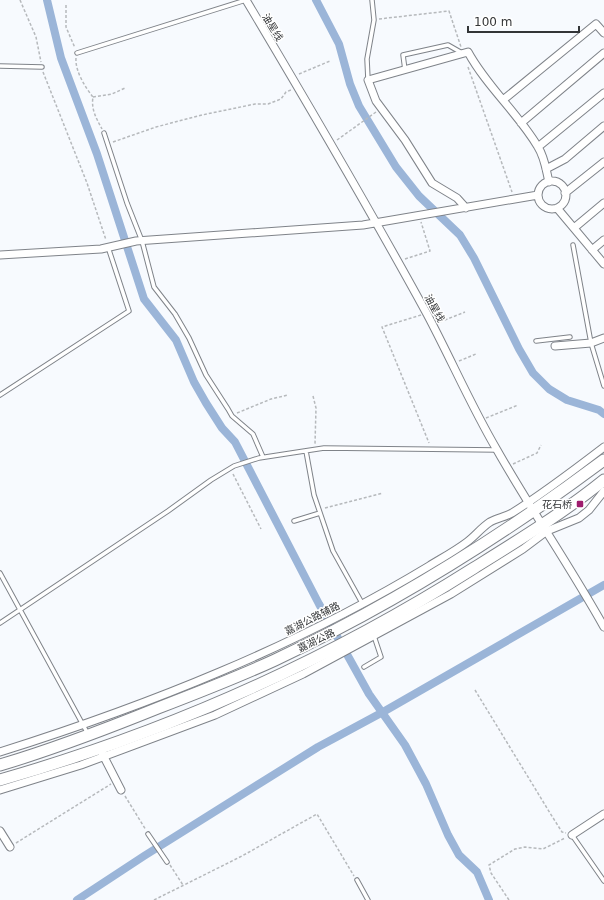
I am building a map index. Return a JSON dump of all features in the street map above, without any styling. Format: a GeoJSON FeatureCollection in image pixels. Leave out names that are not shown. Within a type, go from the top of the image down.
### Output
{"type":"FeatureCollection","features":[{"type":"Feature","properties":{"kind":"main road","name":"嘉湖公路"},"geometry":{"type":"LineString","coordinates":[[0,764],[89,735],[233,679],[322,637],[342,620],[446,568],[532,506],[604,460]]}},
{"type":"Feature","properties":{"kind":"main road","name":"嘉湖公路"},"geometry":{"type":"LineString","coordinates":[[0,780],[102,753],[298,667],[330,655],[356,642],[426,598],[545,528],[604,480]]}},
{"type":"Feature","properties":{"kind":"street","name":"油星线"},"geometry":{"type":"LineString","coordinates":[[246,0],[376,222],[433,325],[480,420],[497,450],[604,627]]}},
{"type":"Feature","properties":{"kind":"street"},"geometry":{"type":"LineString","coordinates":[[503,100],[596,24],[604,33]]}},
{"type":"Feature","properties":{"kind":"street"},"geometry":{"type":"LineString","coordinates":[[466,208],[457,198],[432,183],[376,101],[368,80],[468,52],[477,68],[521,123],[538,147],[549,182]]}},
{"type":"Feature","properties":{"kind":"street"},"geometry":{"type":"LineString","coordinates":[[521,123],[604,53]]}},
{"type":"Feature","properties":{"kind":"street"},"geometry":{"type":"LineString","coordinates":[[538,147],[604,93]]}},
{"type":"Feature","properties":{"kind":"street"},"geometry":{"type":"LineString","coordinates":[[546,169],[565,159],[604,126]]}},
{"type":"Feature","properties":{"kind":"street"},"geometry":{"type":"LineString","coordinates":[[566,193],[561,185],[549,182],[541,187],[538,195],[539,200],[544,207],[548,209],[557,208],[564,202],[566,193],[604,162]]}},
{"type":"Feature","properties":{"kind":"street"},"geometry":{"type":"LineString","coordinates":[[0,255],[111,247],[139,241],[356,226],[538,195]]}},
{"type":"Feature","properties":{"kind":"street"},"geometry":{"type":"LineString","coordinates":[[574,228],[604,203]]}},
{"type":"Feature","properties":{"kind":"street"},"geometry":{"type":"LineString","coordinates":[[557,208],[604,264]]}},
{"type":"Feature","properties":{"kind":"street"},"geometry":{"type":"LineString","coordinates":[[592,250],[604,240]]}},
{"type":"Feature","properties":{"kind":"street"},"geometry":{"type":"LineString","coordinates":[[558,344],[591,343],[604,338]]}},
{"type":"Feature","properties":{"kind":"street","name":"嘉湖公路辅路"},"geometry":{"type":"LineString","coordinates":[[0,752],[83,725],[185,687],[315,628],[342,620],[362,603],[429,566],[468,542],[477,532],[490,523],[532,506],[604,447]]}},
{"type":"Feature","properties":{"kind":"street"},"geometry":{"type":"LineString","coordinates":[[356,642],[374,636],[481,576],[523,549],[545,528],[580,518],[589,510],[604,491]]}},
{"type":"Feature","properties":{"kind":"street"},"geometry":{"type":"LineString","coordinates":[[0,790],[102,753],[121,790]]}},
{"type":"Feature","properties":{"kind":"street"},"geometry":{"type":"LineString","coordinates":[[572,835],[604,814]]}},
{"type":"Feature","properties":{"kind":"street"},"geometry":{"type":"LineString","coordinates":[[0,831],[10,847]]}},
{"type":"Feature","properties":{"kind":"lane"},"geometry":{"type":"LineString","coordinates":[[77,53],[246,0]]}},
{"type":"Feature","properties":{"kind":"lane"},"geometry":{"type":"LineString","coordinates":[[368,80],[367,59],[374,20],[372,0]]}},
{"type":"Feature","properties":{"kind":"lane"},"geometry":{"type":"LineString","coordinates":[[405,70],[403,55],[448,45],[463,54]]}},
{"type":"Feature","properties":{"kind":"lane"},"geometry":{"type":"LineString","coordinates":[[0,66],[42,67]]}},
{"type":"Feature","properties":{"kind":"lane"},"geometry":{"type":"LineString","coordinates":[[104,133],[154,287],[175,314],[189,338],[206,375],[232,416],[253,434],[261,458]]}},
{"type":"Feature","properties":{"kind":"lane"},"geometry":{"type":"LineString","coordinates":[[573,245],[591,343],[604,386]]}},
{"type":"Feature","properties":{"kind":"lane"},"geometry":{"type":"LineString","coordinates":[[0,395],[129,312],[111,247]]}},
{"type":"Feature","properties":{"kind":"lane"},"geometry":{"type":"LineString","coordinates":[[536,341],[558,344],[570,337]]}},
{"type":"Feature","properties":{"kind":"lane"},"geometry":{"type":"LineString","coordinates":[[0,623],[234,466],[261,458],[315,450],[497,450]]}},
{"type":"Feature","properties":{"kind":"lane"},"geometry":{"type":"LineString","coordinates":[[306,451],[314,495],[333,551],[362,603]]}},
{"type":"Feature","properties":{"kind":"lane"},"geometry":{"type":"LineString","coordinates":[[294,521],[319,512]]}},
{"type":"Feature","properties":{"kind":"lane"},"geometry":{"type":"LineString","coordinates":[[0,573],[89,735]]}},
{"type":"Feature","properties":{"kind":"lane"},"geometry":{"type":"LineString","coordinates":[[364,667],[381,656],[374,636]]}},
{"type":"Feature","properties":{"kind":"lane"},"geometry":{"type":"LineString","coordinates":[[148,834],[167,862]]}},
{"type":"Feature","properties":{"kind":"lane"},"geometry":{"type":"LineString","coordinates":[[572,835],[604,881]]}},
{"type":"Feature","properties":{"kind":"lane"},"geometry":{"type":"LineString","coordinates":[[357,880],[368,900]]}},
{"type":"Feature","properties":{"kind":"path"},"geometry":{"type":"LineString","coordinates":[[20,0],[36,37],[40,50],[42,67],[111,247]]}},
{"type":"Feature","properties":{"kind":"path"},"geometry":{"type":"LineString","coordinates":[[66,5],[66,27],[77,53],[76,62],[78,71],[86,88],[93,97],[92,105],[95,116],[104,133]]}},
{"type":"Feature","properties":{"kind":"path"},"geometry":{"type":"LineString","coordinates":[[374,20],[449,11],[514,199]]}},
{"type":"Feature","properties":{"kind":"path"},"geometry":{"type":"LineString","coordinates":[[291,77],[330,61]]}},
{"type":"Feature","properties":{"kind":"path"},"geometry":{"type":"LineString","coordinates":[[107,144],[156,127],[202,115],[255,104],[268,104],[281,99],[286,92],[297,87]]}},
{"type":"Feature","properties":{"kind":"path"},"geometry":{"type":"LineString","coordinates":[[93,97],[112,94],[125,88]]}},
{"type":"Feature","properties":{"kind":"path"},"geometry":{"type":"LineString","coordinates":[[331,145],[373,114]]}},
{"type":"Feature","properties":{"kind":"path"},"geometry":{"type":"LineString","coordinates":[[397,261],[430,251],[421,216]]}},
{"type":"Feature","properties":{"kind":"path"},"geometry":{"type":"LineString","coordinates":[[433,325],[465,312]]}},
{"type":"Feature","properties":{"kind":"path"},"geometry":{"type":"LineString","coordinates":[[426,313],[382,327],[429,444],[429,449]]}},
{"type":"Feature","properties":{"kind":"path"},"geometry":{"type":"LineString","coordinates":[[452,364],[476,354]]}},
{"type":"Feature","properties":{"kind":"path"},"geometry":{"type":"LineString","coordinates":[[232,416],[248,407],[288,395]]}},
{"type":"Feature","properties":{"kind":"path"},"geometry":{"type":"LineString","coordinates":[[313,396],[316,408],[315,450]]}},
{"type":"Feature","properties":{"kind":"path"},"geometry":{"type":"LineString","coordinates":[[480,420],[518,405]]}},
{"type":"Feature","properties":{"kind":"path"},"geometry":{"type":"LineString","coordinates":[[507,466],[537,453],[541,445]]}},
{"type":"Feature","properties":{"kind":"path"},"geometry":{"type":"LineString","coordinates":[[230,469],[262,529]]}},
{"type":"Feature","properties":{"kind":"path"},"geometry":{"type":"LineString","coordinates":[[319,512],[383,493]]}},
{"type":"Feature","properties":{"kind":"path"},"geometry":{"type":"LineString","coordinates":[[475,690],[562,832],[572,835]]}},
{"type":"Feature","properties":{"kind":"path"},"geometry":{"type":"LineString","coordinates":[[10,847],[116,781]]}},
{"type":"Feature","properties":{"kind":"path"},"geometry":{"type":"LineString","coordinates":[[121,790],[148,834]]}},
{"type":"Feature","properties":{"kind":"path"},"geometry":{"type":"LineString","coordinates":[[154,900],[184,886],[317,814],[357,880]]}},
{"type":"Feature","properties":{"kind":"path"},"geometry":{"type":"LineString","coordinates":[[509,900],[491,873],[489,866],[515,849],[525,847],[543,849],[572,835]]}},
{"type":"Feature","properties":{"kind":"path"},"geometry":{"type":"LineString","coordinates":[[167,862],[184,886]]}},
{"type":"Feature","properties":{"kind":"waterway"},"geometry":{"type":"LineString","coordinates":[[47,0],[61,58],[97,154],[144,299],[176,340],[194,382],[206,403],[222,428],[235,442],[319,604],[369,694],[405,745],[426,784],[448,835],[459,855],[477,872],[489,900]]}},
{"type":"Feature","properties":{"kind":"waterway"},"geometry":{"type":"LineString","coordinates":[[316,0],[339,44],[350,84],[359,106],[396,167],[419,196],[460,235],[474,258],[519,349],[533,373],[549,389],[567,400],[599,410],[604,414]]}},
{"type":"Feature","properties":{"kind":"waterway"},"geometry":{"type":"LineString","coordinates":[[77,900],[144,856],[318,747],[383,712],[604,585]]}},
{"type":"Feature","properties":{"kind":"place","name":"花石桥"},"geometry":{"type":"Point","coordinates":[580,504]}}]}
